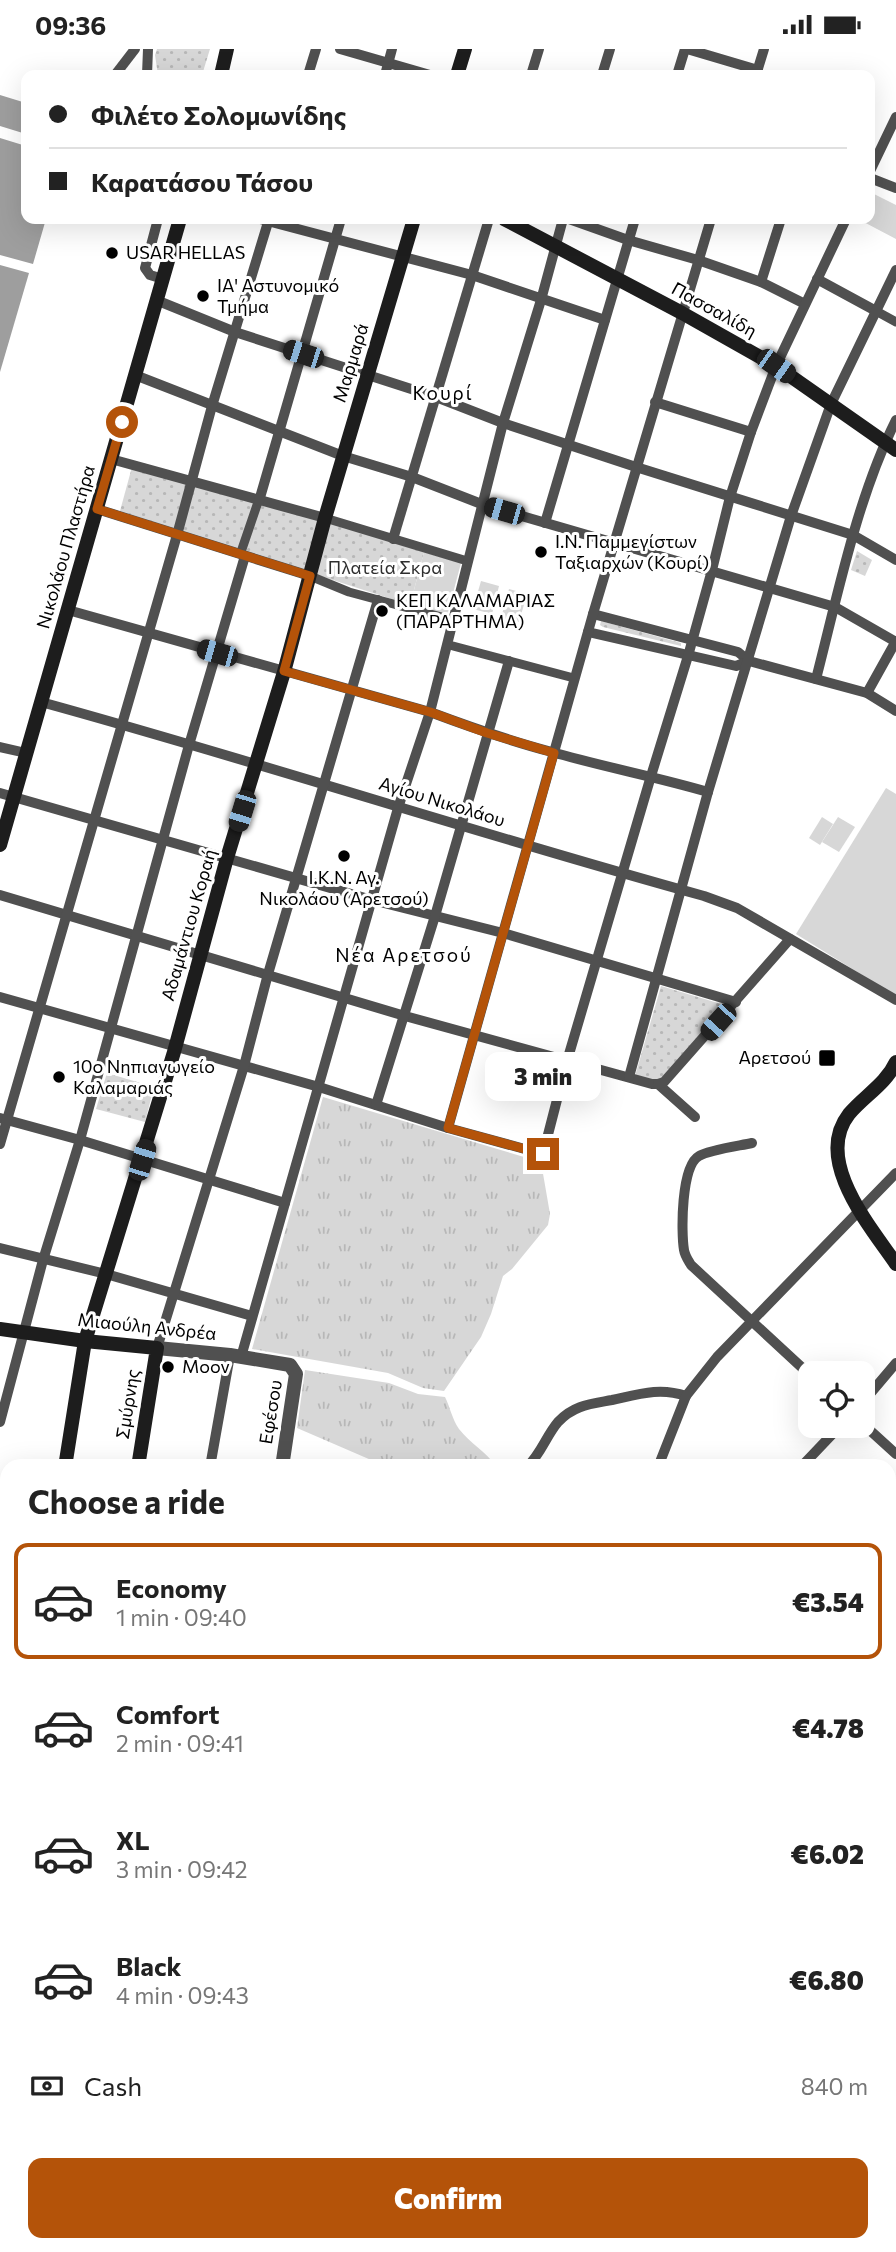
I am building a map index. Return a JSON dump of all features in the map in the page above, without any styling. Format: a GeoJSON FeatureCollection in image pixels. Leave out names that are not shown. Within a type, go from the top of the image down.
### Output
{"type":"FeatureCollection","features":[{"type":"Feature","properties":{"kind":"main road"},"geometry":{"type":"LineString","coordinates":[[222,70],[228,49]]}},
{"type":"Feature","properties":{"kind":"main road"},"geometry":{"type":"LineString","coordinates":[[459,70],[465,49]]}},
{"type":"Feature","properties":{"kind":"main road","name":"Νικολάου Πλαστήρα"},"geometry":{"type":"LineString","coordinates":[[0,845],[7,795],[26,753],[179,224]]}},
{"type":"Feature","properties":{"kind":"main road","name":"Μαρμαρά"},"geometry":{"type":"LineString","coordinates":[[325,518],[413,224]]}},
{"type":"Feature","properties":{"kind":"main road","name":"Πασσαλίδη"},"geometry":{"type":"LineString","coordinates":[[514,224],[776,366],[890,446]]}},
{"type":"Feature","properties":{"kind":"main road","name":"Αδαμάντιου Κοραή"},"geometry":{"type":"LineString","coordinates":[[66,1459],[85,1341],[175,1048],[284,671],[325,518]]}},
{"type":"Feature","properties":{"kind":"main road"},"geometry":{"type":"LineString","coordinates":[[894,1068],[850,1113],[837,1139],[839,1162],[860,1212],[896,1264]]}},
{"type":"Feature","properties":{"kind":"main road","name":"Μιαούλη Ανδρέα"},"geometry":{"type":"LineString","coordinates":[[0,1329],[157,1348]]}},
{"type":"Feature","properties":{"kind":"main road","name":"Σμύρνης"},"geometry":{"type":"LineString","coordinates":[[139,1459],[157,1348]]}},
{"type":"Feature","properties":{"kind":"street"},"geometry":{"type":"LineString","coordinates":[[310,70],[316,49]]}},
{"type":"Feature","properties":{"kind":"street"},"geometry":{"type":"LineString","coordinates":[[340,49],[413,70]]}},
{"type":"Feature","properties":{"kind":"street"},"geometry":{"type":"LineString","coordinates":[[386,70],[392,49]]}},
{"type":"Feature","properties":{"kind":"street"},"geometry":{"type":"LineString","coordinates":[[533,70],[539,49]]}},
{"type":"Feature","properties":{"kind":"street"},"geometry":{"type":"LineString","coordinates":[[604,70],[610,49]]}},
{"type":"Feature","properties":{"kind":"street"},"geometry":{"type":"LineString","coordinates":[[679,70],[686,49],[751,70]]}},
{"type":"Feature","properties":{"kind":"street"},"geometry":{"type":"LineString","coordinates":[[758,70],[764,49]]}},
{"type":"Feature","properties":{"kind":"street"},"geometry":{"type":"LineString","coordinates":[[119,70],[134,50],[147,55]]}},
{"type":"Feature","properties":{"kind":"street"},"geometry":{"type":"LineString","coordinates":[[875,161],[896,117]]}},
{"type":"Feature","properties":{"kind":"street"},"geometry":{"type":"LineString","coordinates":[[875,179],[896,188]]}},
{"type":"Feature","properties":{"kind":"street"},"geometry":{"type":"LineString","coordinates":[[157,224],[145,268],[150,275],[163,279]]}},
{"type":"Feature","properties":{"kind":"street"},"geometry":{"type":"LineString","coordinates":[[0,1144],[4,1119],[40,1009],[265,224]]}},
{"type":"Feature","properties":{"kind":"street"},"geometry":{"type":"LineString","coordinates":[[281,224],[472,275],[605,320]]}},
{"type":"Feature","properties":{"kind":"street"},"geometry":{"type":"LineString","coordinates":[[0,1422],[43,1260],[80,1140],[243,552],[340,224]]}},
{"type":"Feature","properties":{"kind":"street"},"geometry":{"type":"LineString","coordinates":[[393,539],[487,224]]}},
{"type":"Feature","properties":{"kind":"street"},"geometry":{"type":"LineString","coordinates":[[212,1459],[236,1356],[252,1316],[320,1087],[398,807],[430,712],[503,423],[562,224]]}},
{"type":"Feature","properties":{"kind":"street"},"geometry":{"type":"LineString","coordinates":[[583,224],[761,282],[805,304]]}},
{"type":"Feature","properties":{"kind":"street"},"geometry":{"type":"LineString","coordinates":[[545,523],[633,224]]}},
{"type":"Feature","properties":{"kind":"street"},"geometry":{"type":"LineString","coordinates":[[448,1128],[593,614],[709,224]]}},
{"type":"Feature","properties":{"kind":"street"},"geometry":{"type":"LineString","coordinates":[[761,282],[779,224]]}},
{"type":"Feature","properties":{"kind":"street"},"geometry":{"type":"LineString","coordinates":[[0,997],[320,1087],[448,1128],[543,1154],[567,1061],[688,656],[730,498],[751,432],[776,366],[844,224]]}},
{"type":"Feature","properties":{"kind":"street"},"geometry":{"type":"LineString","coordinates":[[629,1076],[708,792],[791,516],[831,404],[896,270]]}},
{"type":"Feature","properties":{"kind":"street"},"geometry":{"type":"LineString","coordinates":[[817,279],[896,322]]}},
{"type":"Feature","properties":{"kind":"street"},"geometry":{"type":"LineString","coordinates":[[156,300],[235,333],[436,397],[503,423],[730,498],[853,535],[896,560]]}},
{"type":"Feature","properties":{"kind":"street"},"geometry":{"type":"LineString","coordinates":[[135,375],[343,456],[412,477],[484,505],[835,607],[896,642],[867,693]]}},
{"type":"Feature","properties":{"kind":"street"},"geometry":{"type":"LineString","coordinates":[[655,403],[751,432]]}},
{"type":"Feature","properties":{"kind":"street"},"geometry":{"type":"LineString","coordinates":[[816,679],[853,535],[890,446],[896,420]]}},
{"type":"Feature","properties":{"kind":"street"},"geometry":{"type":"LineString","coordinates":[[111,459],[192,481],[258,503],[325,518],[466,561]]}},
{"type":"Feature","properties":{"kind":"street"},"geometry":{"type":"LineString","coordinates":[[97,509],[243,552],[349,592],[449,619]]}},
{"type":"Feature","properties":{"kind":"street"},"geometry":{"type":"LineString","coordinates":[[157,1348],[244,1066],[268,974],[378,600]]}},
{"type":"Feature","properties":{"kind":"street"},"geometry":{"type":"LineString","coordinates":[[68,610],[430,712],[554,753],[708,792]]}},
{"type":"Feature","properties":{"kind":"street"},"geometry":{"type":"LineString","coordinates":[[593,614],[738,652],[749,661],[867,693],[896,712]]}},
{"type":"Feature","properties":{"kind":"street"},"geometry":{"type":"LineString","coordinates":[[588,632],[736,666],[749,661]]}},
{"type":"Feature","properties":{"kind":"street"},"geometry":{"type":"LineString","coordinates":[[453,646],[570,677]]}},
{"type":"Feature","properties":{"kind":"street"},"geometry":{"type":"LineString","coordinates":[[376,1105],[435,916],[509,661]]}},
{"type":"Feature","properties":{"kind":"street","name":"Αγίου Νικολάου"},"geometry":{"type":"LineString","coordinates":[[41,702],[737,908],[896,1000]]}},
{"type":"Feature","properties":{"kind":"street"},"geometry":{"type":"LineString","coordinates":[[0,747],[26,753]]}},
{"type":"Feature","properties":{"kind":"street"},"geometry":{"type":"LineString","coordinates":[[7,795],[372,900],[503,933],[736,1002]]}},
{"type":"Feature","properties":{"kind":"street"},"geometry":{"type":"LineString","coordinates":[[0,895],[405,1016],[652,1084],[664,1082],[790,939]]}},
{"type":"Feature","properties":{"kind":"street"},"geometry":{"type":"LineString","coordinates":[[659,1084],[695,1117]]}},
{"type":"Feature","properties":{"kind":"street"},"geometry":{"type":"LineString","coordinates":[[4,1119],[285,1203]]}},
{"type":"Feature","properties":{"kind":"street"},"geometry":{"type":"LineString","coordinates":[[752,1143],[696,1157],[687,1178],[683,1203],[683,1249],[691,1265],[798,1364]]}},
{"type":"Feature","properties":{"kind":"street"},"geometry":{"type":"LineString","coordinates":[[661,1459],[687,1396],[717,1357],[896,1173]]}},
{"type":"Feature","properties":{"kind":"street"},"geometry":{"type":"LineString","coordinates":[[0,1248],[106,1274],[252,1316]]}},
{"type":"Feature","properties":{"kind":"street","name":"Μιαούλη Ανδρέα"},"geometry":{"type":"LineString","coordinates":[[157,1348],[290,1365]]}},
{"type":"Feature","properties":{"kind":"street"},"geometry":{"type":"LineString","coordinates":[[875,1388],[896,1363]]}},
{"type":"Feature","properties":{"kind":"street","name":"Εφέσου"},"geometry":{"type":"LineString","coordinates":[[283,1459],[296,1374],[290,1365]]}},
{"type":"Feature","properties":{"kind":"street"},"geometry":{"type":"LineString","coordinates":[[534,1459],[557,1423],[577,1407],[650,1391],[687,1396]]}},
{"type":"Feature","properties":{"kind":"street"},"geometry":{"type":"LineString","coordinates":[[875,1435],[896,1454]]}},
{"type":"Feature","properties":{"kind":"street"},"geometry":{"type":"LineString","coordinates":[[809,1459],[829,1438]]}},
{"type":"Feature","properties":{"kind":"green space"},"geometry":{"type":"Polygon","coordinates":[[[157,49],[210,49],[204,70],[157,70],[157,49]]]}},
{"type":"Feature","properties":{"kind":"green space"},"geometry":{"type":"Polygon","coordinates":[[[875,194],[896,205],[896,239],[868,224],[875,224],[875,194]]]}},
{"type":"Feature","properties":{"kind":"green space","name":"Πλατεία Σκρα"},"geometry":{"type":"Polygon","coordinates":[[[132,467],[323,519],[424,552],[410,605],[120,511],[132,467]]]}},
{"type":"Feature","properties":{"kind":"green space"},"geometry":{"type":"Polygon","coordinates":[[[857,551],[872,560],[865,576],[851,570],[857,551]]]}},
{"type":"Feature","properties":{"kind":"green space"},"geometry":{"type":"Polygon","coordinates":[[[424,552],[461,563],[447,616],[410,605],[424,552]]]}},
{"type":"Feature","properties":{"kind":"green space"},"geometry":{"type":"Polygon","coordinates":[[[481,581],[499,586],[492,614],[473,609],[481,581]]]}},
{"type":"Feature","properties":{"kind":"green space"},"geometry":{"type":"Polygon","coordinates":[[[509,589],[527,594],[519,622],[501,618],[509,589]]]}},
{"type":"Feature","properties":{"kind":"green space"},"geometry":{"type":"Polygon","coordinates":[[[601,621],[681,643],[681,646],[603,627],[600,625],[601,621]]]}},
{"type":"Feature","properties":{"kind":"green space"},"geometry":{"type":"Polygon","coordinates":[[[886,788],[896,794],[896,996],[796,934],[886,788]]]}},
{"type":"Feature","properties":{"kind":"green space"},"geometry":{"type":"Polygon","coordinates":[[[822,817],[833,824],[820,845],[809,838],[822,817]]]}},
{"type":"Feature","properties":{"kind":"green space"},"geometry":{"type":"Polygon","coordinates":[[[838,817],[855,827],[839,852],[822,842],[838,817]]]}},
{"type":"Feature","properties":{"kind":"green space"},"geometry":{"type":"Polygon","coordinates":[[[661,986],[728,1006],[658,1082],[635,1076],[661,986]]]}},
{"type":"Feature","properties":{"kind":"green space"},"geometry":{"type":"Polygon","coordinates":[[[107,1073],[154,1087],[145,1122],[96,1109],[107,1073]]]}},
{"type":"Feature","properties":{"kind":"green space"},"geometry":{"type":"Polygon","coordinates":[[[323,1097],[541,1162],[550,1214],[548,1225],[512,1269],[503,1276],[481,1337],[444,1391],[423,1388],[388,1373],[252,1349],[323,1097]]]}},
{"type":"Feature","properties":{"kind":"green space"},"geometry":{"type":"Polygon","coordinates":[[[305,1370],[389,1383],[418,1394],[445,1397],[459,1429],[490,1459],[369,1459],[297,1428],[305,1370]]]}},
{"type":"Feature","properties":{"kind":"shaded area"},"geometry":{"type":"Polygon","coordinates":[[[0,95],[21,101],[21,132],[0,126],[0,95]]]}},
{"type":"Feature","properties":{"kind":"shaded area"},"geometry":{"type":"Polygon","coordinates":[[[0,138],[21,144],[21,224],[45,224],[33,264],[0,255],[0,138]]]}},
{"type":"Feature","properties":{"kind":"shaded area"},"geometry":{"type":"Polygon","coordinates":[[[0,265],[29,273],[0,372],[0,265]]]}},
{"type":"Feature","properties":{"kind":"place","name":"USAR HELLAS"},"geometry":{"type":"Point","coordinates":[112,253]}},
{"type":"Feature","properties":{"kind":"place","name":"ΙΑ' Αστυνομικό Τμήμα"},"geometry":{"type":"Point","coordinates":[203,296]}},
{"type":"Feature","properties":{"kind":"place","name":"Ι.Ν. Παμμεγίστων Ταξιαρχών (Κουρί)"},"geometry":{"type":"Point","coordinates":[541,552]}},
{"type":"Feature","properties":{"kind":"place","name":"ΚΕΠ ΚΑΛΑΜΑΡΙΑΣ (ΠΑΡΑΡΤΗΜΑ)"},"geometry":{"type":"Point","coordinates":[382,611]}},
{"type":"Feature","properties":{"kind":"place","name":"Ι.Κ.Ν. Αγ. Νικολάου (Αρετσού)"},"geometry":{"type":"Point","coordinates":[344,856]}},
{"type":"Feature","properties":{"kind":"place","name":"Αρετσού"},"geometry":{"type":"Point","coordinates":[827,1058]}},
{"type":"Feature","properties":{"kind":"place","name":"10ο Νηπιαγωγείο Καλαμαριάς"},"geometry":{"type":"Point","coordinates":[59,1077]}},
{"type":"Feature","properties":{"kind":"place","name":"Moov"},"geometry":{"type":"Point","coordinates":[168,1367]}},
{"type":"Feature","properties":{"kind":"district","name":"Κουρί"},"geometry":{"type":"Point","coordinates":[443,393]}},
{"type":"Feature","properties":{"kind":"district","name":"Νέα Αρετσού"},"geometry":{"type":"Point","coordinates":[404,955]}},
{"type":"Feature","properties":{"kind":"route"},"geometry":{"type":"LineString","coordinates":[[122,422],[97,509],[310,576],[284,671],[430,712],[554,753],[448,1128],[543,1154]]}}]}
